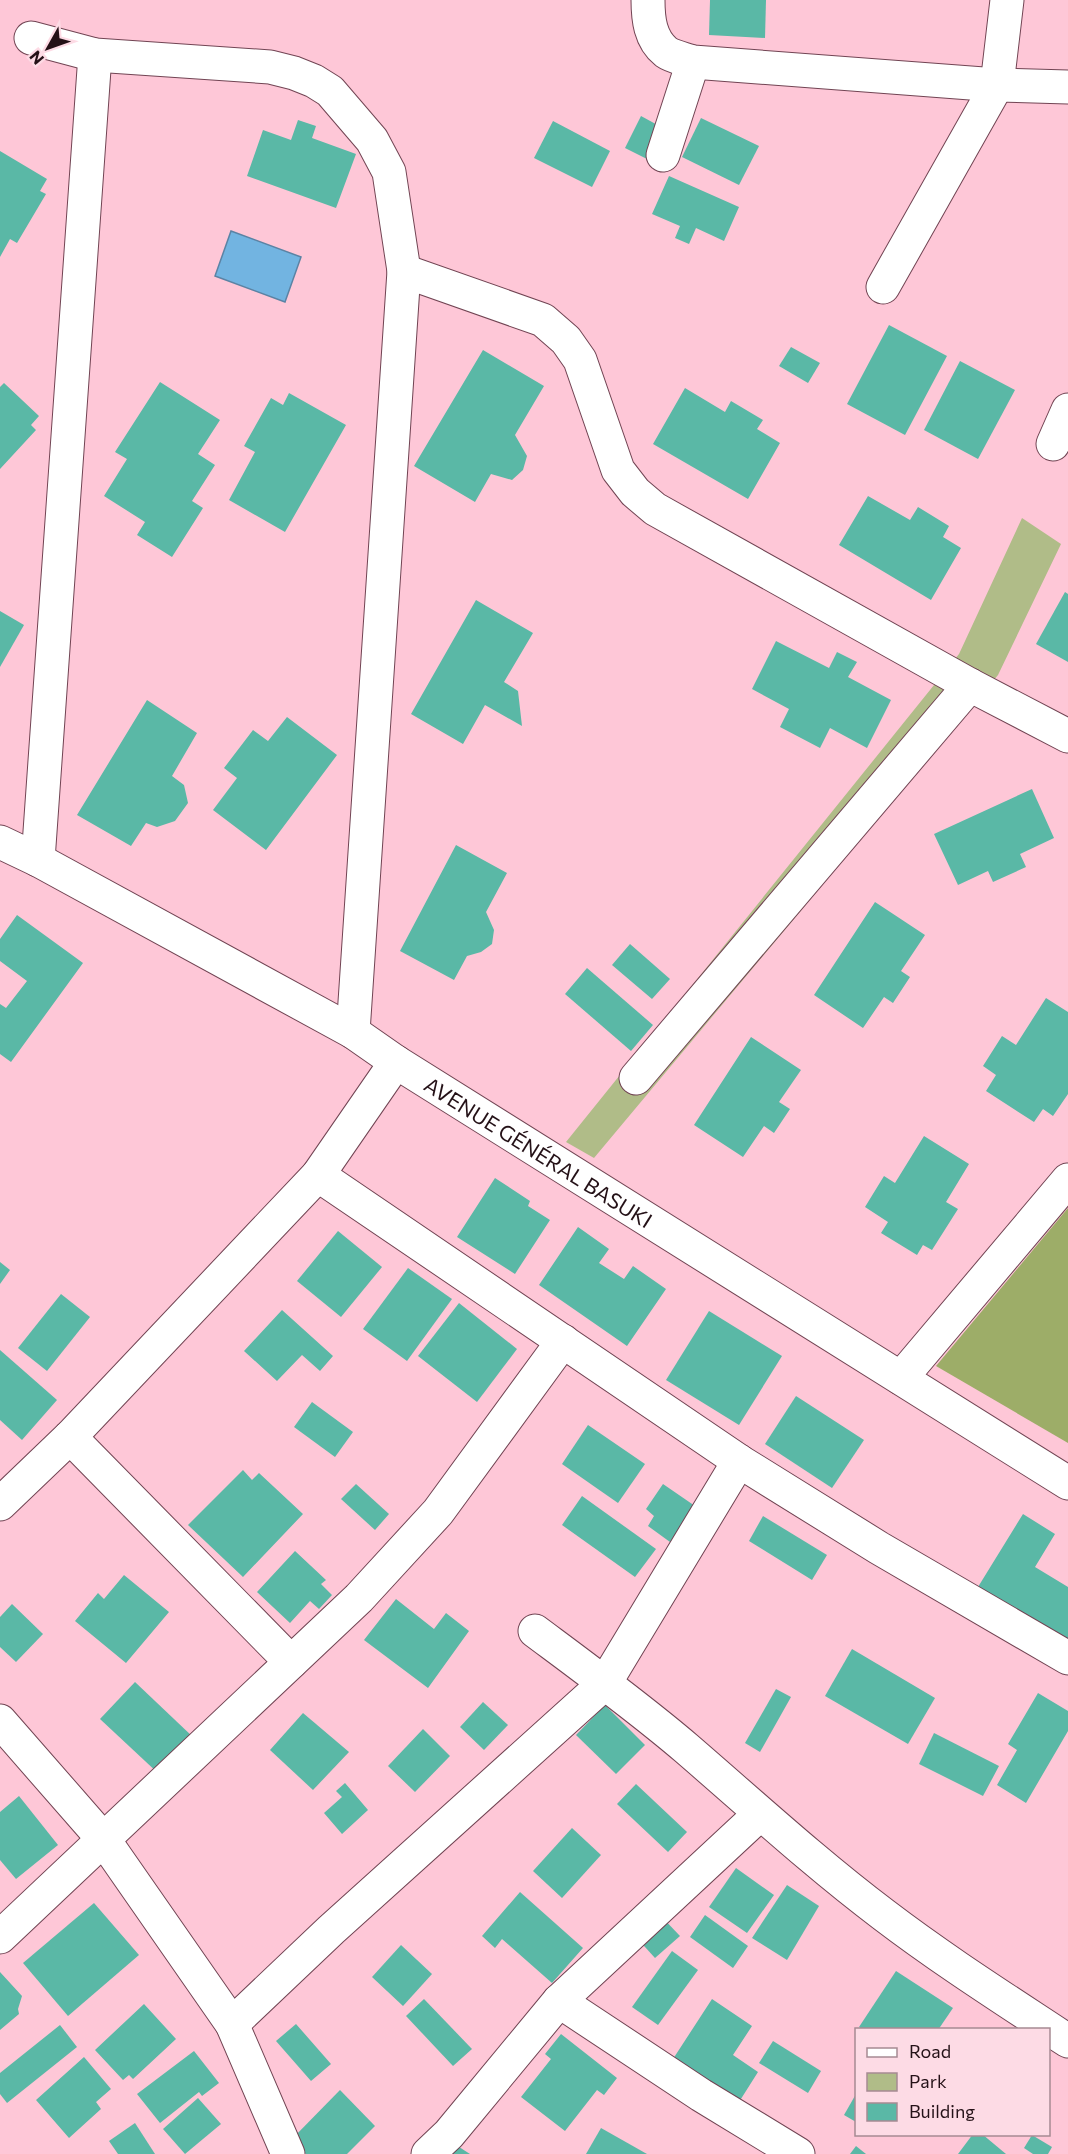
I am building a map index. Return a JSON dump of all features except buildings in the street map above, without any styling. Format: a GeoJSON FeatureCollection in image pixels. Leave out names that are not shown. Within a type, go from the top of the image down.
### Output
{"type":"FeatureCollection","features":[{"type":"Feature","properties":{"kind":"street"},"geometry":{"type":"LineString","coordinates":[[648,0],[652,34],[667,52],[693,62],[997,85],[1068,87]]}},
{"type":"Feature","properties":{"kind":"street"},"geometry":{"type":"LineString","coordinates":[[883,287],[997,85],[1007,0]]}},
{"type":"Feature","properties":{"kind":"street"},"geometry":{"type":"LineString","coordinates":[[31,38],[95,55],[270,67],[294,73],[330,91],[372,140],[389,172],[404,271],[353,1032]]}},
{"type":"Feature","properties":{"kind":"street"},"geometry":{"type":"LineString","coordinates":[[38,860],[95,55]]}},
{"type":"Feature","properties":{"kind":"street"},"geometry":{"type":"LineString","coordinates":[[663,155],[693,62]]}},
{"type":"Feature","properties":{"kind":"street"},"geometry":{"type":"LineString","coordinates":[[404,271],[543,320],[566,340],[580,360],[618,470],[635,492],[655,509],[970,686],[1068,736]]}},
{"type":"Feature","properties":{"kind":"street"},"geometry":{"type":"LineString","coordinates":[[1053,444],[1068,410]]}},
{"type":"Feature","properties":{"kind":"street"},"geometry":{"type":"LineString","coordinates":[[636,1078],[970,686]]}},
{"type":"Feature","properties":{"kind":"street","name":"AVENUE GÉNÉRAL BASUKI"},"geometry":{"type":"LineString","coordinates":[[0,842],[38,860],[353,1032],[396,1062],[1068,1483]]}},
{"type":"Feature","properties":{"kind":"street"},"geometry":{"type":"LineString","coordinates":[[0,1504],[70,1437],[318,1175],[396,1062]]}},
{"type":"Feature","properties":{"kind":"street"},"geometry":{"type":"LineString","coordinates":[[318,1175],[739,1461],[879,1548],[1068,1658]]}},
{"type":"Feature","properties":{"kind":"street"},"geometry":{"type":"LineString","coordinates":[[901,1378],[1068,1180]]}},
{"type":"Feature","properties":{"kind":"street"},"geometry":{"type":"LineString","coordinates":[[0,1937],[359,1598],[438,1512],[562,1341]]}},
{"type":"Feature","properties":{"kind":"street"},"geometry":{"type":"LineString","coordinates":[[70,1437],[291,1662]]}},
{"type":"Feature","properties":{"kind":"street"},"geometry":{"type":"LineString","coordinates":[[232,2024],[331,1930],[605,1683],[739,1461]]}},
{"type":"Feature","properties":{"kind":"street"},"geometry":{"type":"LineString","coordinates":[[535,1631],[685,1747],[760,1814],[884,1915],[931,1950],[1048,2028]]}},
{"type":"Feature","properties":{"kind":"street"},"geometry":{"type":"LineString","coordinates":[[0,1721],[104,1840],[232,2024],[288,2154]]}},
{"type":"Feature","properties":{"kind":"street"},"geometry":{"type":"LineString","coordinates":[[429,2154],[449,2134],[559,2001],[760,1814]]}},
{"type":"Feature","properties":{"kind":"street"},"geometry":{"type":"LineString","coordinates":[[559,2001],[701,2095],[798,2154]]}},
{"type":"Feature","properties":{"kind":"street"},"geometry":{"type":"LineString","coordinates":[[1050,2029],[1068,2041]]}},
{"type":"Feature","properties":{"kind":"green space"},"geometry":{"type":"Polygon","coordinates":[[[1022,518],[1061,544],[998,675],[594,1158],[566,1142],[959,654],[1022,518]]]}},
{"type":"Feature","properties":{"kind":"green space"},"geometry":{"type":"Polygon","coordinates":[[[1068,1208],[1068,1443],[936,1366],[1068,1208]]]}},
{"type":"Feature","properties":{"kind":"water"},"geometry":{"type":"Polygon","coordinates":[[[231,231],[301,257],[285,302],[215,276],[231,231]]]}}]}
